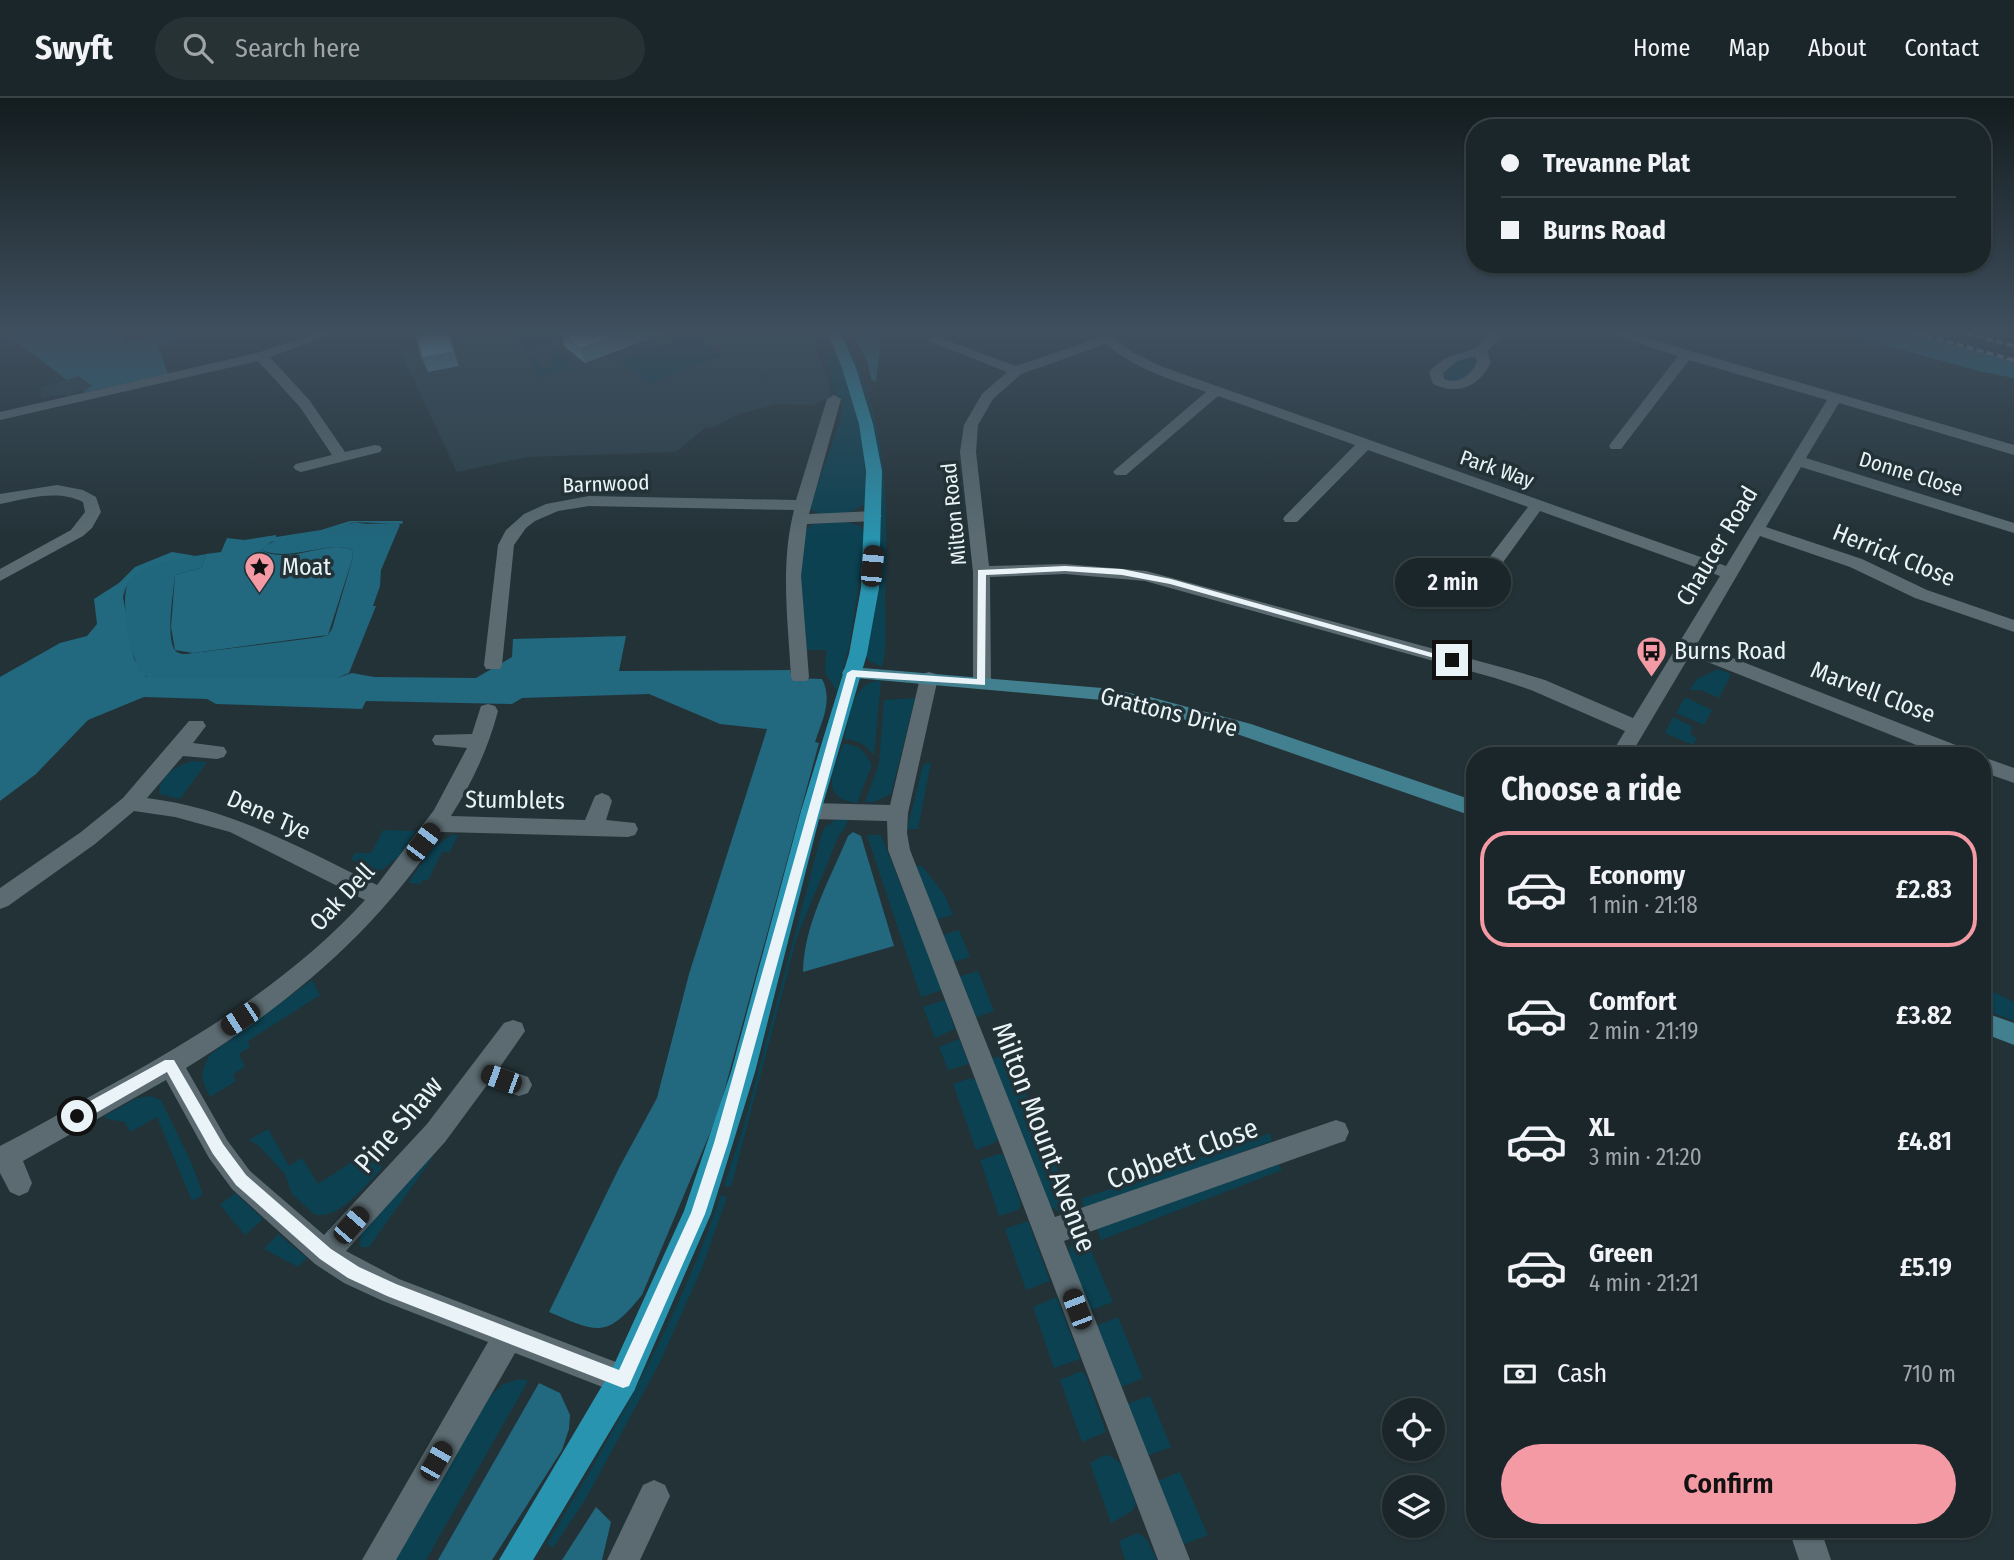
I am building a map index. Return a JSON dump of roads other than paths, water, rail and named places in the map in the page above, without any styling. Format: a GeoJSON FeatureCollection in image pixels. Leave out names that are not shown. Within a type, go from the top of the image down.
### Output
{"type":"FeatureCollection","features":[{"type":"Feature","properties":{"kind":"main road"},"geometry":{"type":"LineString","coordinates":[[515,1560],[623,1380],[697,1214],[743,1072],[811,811],[852,673],[870,588],[874,471],[859,401]]}},
{"type":"Feature","properties":{"kind":"street"},"geometry":{"type":"LineString","coordinates":[[0,416],[64,401]]}},
{"type":"Feature","properties":{"kind":"street"},"geometry":{"type":"LineString","coordinates":[[305,401],[341,457]]}},
{"type":"Feature","properties":{"kind":"street"},"geometry":{"type":"LineString","coordinates":[[800,677],[793,571],[801,512],[828,427],[833,401]]}},
{"type":"Feature","properties":{"kind":"street","name":"Milton Road"},"geometry":{"type":"LineString","coordinates":[[982,682],[981,572],[968,452],[969,435],[984,401]]}},
{"type":"Feature","properties":{"kind":"street"},"geometry":{"type":"LineString","coordinates":[[1121,472],[1203,401]]}},
{"type":"Feature","properties":{"kind":"street","name":"Park Way"},"geometry":{"type":"LineString","coordinates":[[1244,401],[1729,573]]}},
{"type":"Feature","properties":{"kind":"street"},"geometry":{"type":"LineString","coordinates":[[1616,446],[1650,401]]}},
{"type":"Feature","properties":{"kind":"street","name":"Chaucer Road"},"geometry":{"type":"LineString","coordinates":[[1625,747],[1833,401]]}},
{"type":"Feature","properties":{"kind":"street"},"geometry":{"type":"LineString","coordinates":[[1846,401],[2014,450]]}},
{"type":"Feature","properties":{"kind":"street"},"geometry":{"type":"LineString","coordinates":[[1291,519],[1365,444]]}},
{"type":"Feature","properties":{"kind":"street"},"geometry":{"type":"LineString","coordinates":[[301,467],[375,449]]}},
{"type":"Feature","properties":{"kind":"street","name":"Donne Close"},"geometry":{"type":"LineString","coordinates":[[1796,460],[2014,528]]}},
{"type":"Feature","properties":{"kind":"street"},"geometry":{"type":"LineString","coordinates":[[0,499],[68,491],[90,500],[93,512],[86,525],[77,533],[0,576]]}},
{"type":"Feature","properties":{"kind":"street","name":"Barnwood"},"geometry":{"type":"LineString","coordinates":[[494,665],[506,545],[516,528],[539,512],[560,504],[589,501],[874,516]]}},
{"type":"Feature","properties":{"kind":"street"},"geometry":{"type":"LineString","coordinates":[[1485,575],[1537,505]]}},
{"type":"Feature","properties":{"kind":"street","name":"Herrick Close"},"geometry":{"type":"LineString","coordinates":[[1755,530],[1856,563],[1921,594],[2014,626]]}},
{"type":"Feature","properties":{"kind":"street"},"geometry":{"type":"LineString","coordinates":[[981,572],[1096,569],[1171,582],[1501,673],[1538,685],[1637,728]]}},
{"type":"Feature","properties":{"kind":"street","name":"Marvell Close"},"geometry":{"type":"LineString","coordinates":[[1685,646],[1941,747]]}},
{"type":"Feature","properties":{"kind":"street","name":"Grattons Drive"},"geometry":{"type":"LineString","coordinates":[[852,673],[1102,694],[1167,707],[1207,717],[1466,806]]}},
{"type":"Feature","properties":{"kind":"street","name":"Milton Mount Avenue"},"geometry":{"type":"LineString","coordinates":[[929,678],[898,813],[896,833],[899,850],[1174,1560]]}},
{"type":"Feature","properties":{"kind":"street","name":"Oak Dell"},"geometry":{"type":"LineString","coordinates":[[4,1157],[170,1064],[273,996],[344,937],[380,898],[436,824],[467,770],[488,711]]}},
{"type":"Feature","properties":{"kind":"street"},"geometry":{"type":"LineString","coordinates":[[0,900],[88,838],[130,803],[178,750],[195,726]]}},
{"type":"Feature","properties":{"kind":"street"},"geometry":{"type":"LineString","coordinates":[[442,740],[479,741]]}},
{"type":"Feature","properties":{"kind":"street"},"geometry":{"type":"LineString","coordinates":[[178,750],[217,752]]}},
{"type":"Feature","properties":{"kind":"street"},"geometry":{"type":"LineString","coordinates":[[1991,767],[2014,776]]}},
{"type":"Feature","properties":{"kind":"street","name":"Stumblets"},"geometry":{"type":"LineString","coordinates":[[593,828],[602,801]]}},
{"type":"Feature","properties":{"kind":"street","name":"Dene Tye"},"geometry":{"type":"LineString","coordinates":[[130,803],[175,809],[236,826],[380,898]]}},
{"type":"Feature","properties":{"kind":"street"},"geometry":{"type":"LineString","coordinates":[[811,811],[898,813]]}},
{"type":"Feature","properties":{"kind":"street","name":"Stumblets"},"geometry":{"type":"LineString","coordinates":[[436,824],[628,829]]}},
{"type":"Feature","properties":{"kind":"street"},"geometry":{"type":"LineString","coordinates":[[1991,1025],[2014,1034]]}},
{"type":"Feature","properties":{"kind":"street","name":"Pine Shaw"},"geometry":{"type":"LineString","coordinates":[[325,1254],[436,1133],[513,1031]]}},
{"type":"Feature","properties":{"kind":"street"},"geometry":{"type":"LineString","coordinates":[[170,1064],[218,1149],[241,1180],[325,1254],[354,1273],[383,1286],[623,1380]]}},
{"type":"Feature","properties":{"kind":"street"},"geometry":{"type":"LineString","coordinates":[[483,1072],[519,1085]]}},
{"type":"Feature","properties":{"kind":"street","name":"Cobbett Close"},"geometry":{"type":"LineString","coordinates":[[1049,1233],[1336,1132]]}},
{"type":"Feature","properties":{"kind":"street"},"geometry":{"type":"LineString","coordinates":[[4,1157],[19,1183]]}},
{"type":"Feature","properties":{"kind":"street"},"geometry":{"type":"LineString","coordinates":[[378,1560],[508,1337]]}},
{"type":"Feature","properties":{"kind":"street"},"geometry":{"type":"LineString","coordinates":[[623,1560],[654,1496]]}},
{"type":"Feature","properties":{"kind":"street"},"geometry":{"type":"LineString","coordinates":[[1808,1538],[1815,1560]]}},
{"type":"Feature","properties":{"kind":"place","name":"Moat"},"geometry":{"type":"Point","coordinates":[259,594]}},
{"type":"Feature","properties":{"kind":"place","name":"Burns Road"},"geometry":{"type":"Point","coordinates":[1651,678]}}]}
